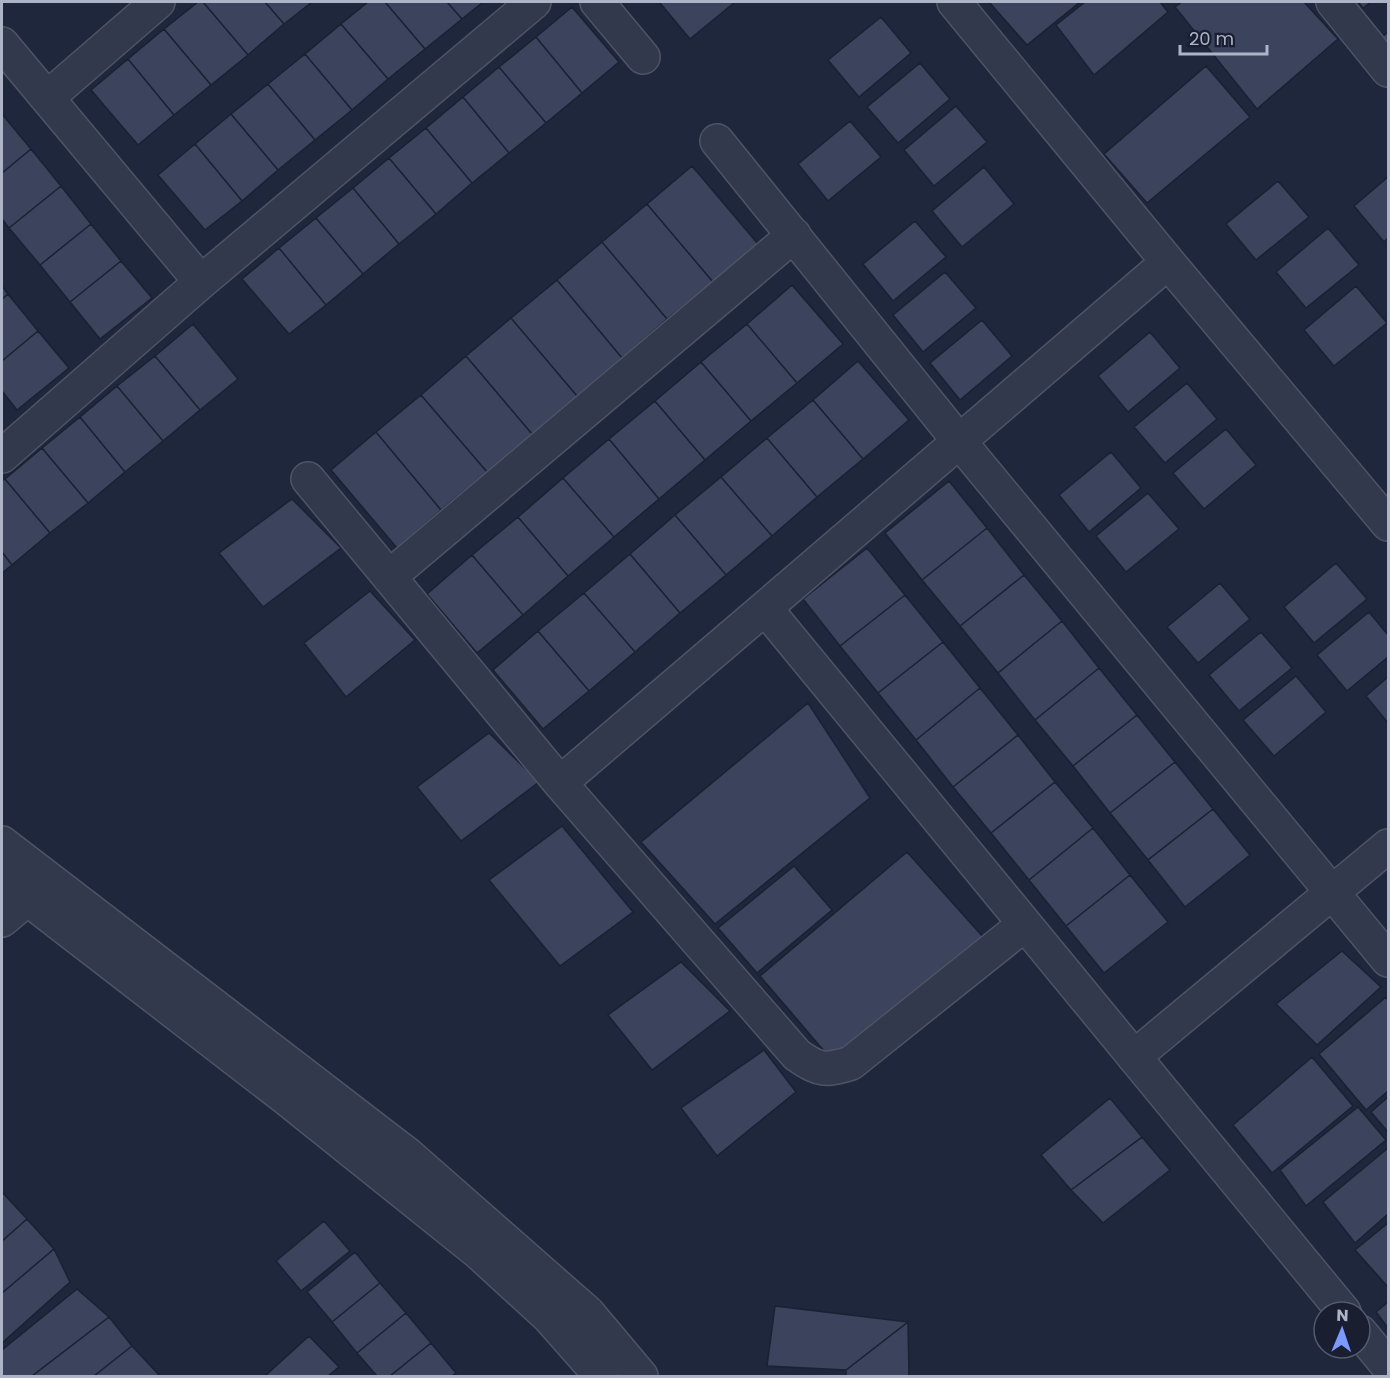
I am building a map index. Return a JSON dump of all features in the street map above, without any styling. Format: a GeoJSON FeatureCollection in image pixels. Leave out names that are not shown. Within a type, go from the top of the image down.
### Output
{"type":"FeatureCollection","features":[{"type":"Feature","properties":{"kind":"street"},"geometry":{"type":"LineString","coordinates":[[47,98],[158,2]]}},
{"type":"Feature","properties":{"kind":"street"},"geometry":{"type":"LineString","coordinates":[[5,446],[534,2]]}},
{"type":"Feature","properties":{"kind":"street"},"geometry":{"type":"LineString","coordinates":[[597,2],[643,57]]}},
{"type":"Feature","properties":{"kind":"street"},"geometry":{"type":"LineString","coordinates":[[954,2],[1168,262],[1389,524]]}},
{"type":"Feature","properties":{"kind":"street"},"geometry":{"type":"LineString","coordinates":[[1332,2],[1389,70]]}},
{"type":"Feature","properties":{"kind":"street"},"geometry":{"type":"LineString","coordinates":[[2,44],[201,282]]}},
{"type":"Feature","properties":{"kind":"street"},"geometry":{"type":"LineString","coordinates":[[717,141],[959,441],[1389,960]]}},
{"type":"Feature","properties":{"kind":"street"},"geometry":{"type":"LineString","coordinates":[[389,577],[794,235]]}},
{"type":"Feature","properties":{"kind":"street"},"geometry":{"type":"LineString","coordinates":[[560,783],[1168,262]]}},
{"type":"Feature","properties":{"kind":"street"},"geometry":{"type":"LineString","coordinates":[[308,479],[560,783],[797,1055],[812,1066],[832,1069],[851,1063],[1024,924]]}},
{"type":"Feature","properties":{"kind":"street"},"geometry":{"type":"LineString","coordinates":[[765,608],[1334,1300]]}},
{"type":"Feature","properties":{"kind":"street"},"geometry":{"type":"LineString","coordinates":[[2,843],[407,1154],[588,1313],[641,1377]]}},
{"type":"Feature","properties":{"kind":"street"},"geometry":{"type":"LineString","coordinates":[[1134,1057],[1389,846]]}},
{"type":"Feature","properties":{"kind":"street"},"geometry":{"type":"LineString","coordinates":[[2,879],[287,1099],[478,1252],[549,1317],[601,1377]]}},
{"type":"Feature","properties":{"kind":"street"},"geometry":{"type":"LineString","coordinates":[[2,920],[27,899]]}},
{"type":"Feature","properties":{"kind":"street"},"geometry":{"type":"LineString","coordinates":[[1372,1346],[1389,1366]]}},
{"type":"Feature","properties":{"kind":"building"},"geometry":{"type":"Polygon","coordinates":[[[198,2],[203,2],[248,55],[211,85],[164,29],[198,2]]]}},
{"type":"Feature","properties":{"kind":"building"},"geometry":{"type":"Polygon","coordinates":[[[203,2],[265,2],[284,24],[248,55],[203,2]]]}},
{"type":"Feature","properties":{"kind":"building"},"geometry":{"type":"Polygon","coordinates":[[[265,2],[312,2],[284,24],[265,2]]]}},
{"type":"Feature","properties":{"kind":"building"},"geometry":{"type":"Polygon","coordinates":[[[368,2],[385,2],[425,49],[388,79],[341,24],[368,2]]]}},
{"type":"Feature","properties":{"kind":"building"},"geometry":{"type":"Polygon","coordinates":[[[385,2],[447,2],[462,19],[425,49],[385,2]]]}},
{"type":"Feature","properties":{"kind":"building"},"geometry":{"type":"Polygon","coordinates":[[[447,2],[483,2],[462,19],[447,2]]]}},
{"type":"Feature","properties":{"kind":"building"},"geometry":{"type":"Polygon","coordinates":[[[661,2],[735,2],[690,39],[661,2]]]}},
{"type":"Feature","properties":{"kind":"building"},"geometry":{"type":"Polygon","coordinates":[[[989,2],[1080,2],[1027,45],[989,2]]]}},
{"type":"Feature","properties":{"kind":"building"},"geometry":{"type":"Polygon","coordinates":[[[1085,2],[1160,2],[1168,12],[1094,75],[1056,25],[1085,2]]]}},
{"type":"Feature","properties":{"kind":"building"},"geometry":{"type":"Polygon","coordinates":[[[1182,2],[1304,2],[1338,39],[1257,109],[1175,7],[1182,2]]]}},
{"type":"Feature","properties":{"kind":"building"},"geometry":{"type":"Polygon","coordinates":[[[1358,2],[1371,2],[1363,8],[1358,2]]]}},
{"type":"Feature","properties":{"kind":"building"},"geometry":{"type":"Polygon","coordinates":[[[572,7],[619,62],[582,93],[536,37],[572,7]]]}},
{"type":"Feature","properties":{"kind":"building"},"geometry":{"type":"Polygon","coordinates":[[[881,17],[911,53],[859,97],[828,60],[881,17]]]}},
{"type":"Feature","properties":{"kind":"building"},"geometry":{"type":"Polygon","coordinates":[[[341,24],[388,79],[352,110],[305,54],[341,24]]]}},
{"type":"Feature","properties":{"kind":"building"},"geometry":{"type":"Polygon","coordinates":[[[164,29],[211,85],[174,115],[128,59],[164,29]]]}},
{"type":"Feature","properties":{"kind":"building"},"geometry":{"type":"Polygon","coordinates":[[[1388,32],[1388,45],[1382,37],[1388,32]]]}},
{"type":"Feature","properties":{"kind":"building"},"geometry":{"type":"Polygon","coordinates":[[[536,37],[582,93],[546,123],[499,67],[536,37]]]}},
{"type":"Feature","properties":{"kind":"building"},"geometry":{"type":"Polygon","coordinates":[[[305,54],[352,110],[315,140],[268,84],[305,54]]]}},
{"type":"Feature","properties":{"kind":"building"},"geometry":{"type":"Polygon","coordinates":[[[128,59],[174,115],[138,145],[91,90],[128,59]]]}},
{"type":"Feature","properties":{"kind":"building"},"geometry":{"type":"Polygon","coordinates":[[[920,63],[950,99],[898,143],[867,107],[920,63]]]}},
{"type":"Feature","properties":{"kind":"building"},"geometry":{"type":"Polygon","coordinates":[[[1206,66],[1250,117],[1147,203],[1104,154],[1206,66]]]}},
{"type":"Feature","properties":{"kind":"building"},"geometry":{"type":"Polygon","coordinates":[[[499,67],[546,123],[509,153],[463,97],[499,67]]]}},
{"type":"Feature","properties":{"kind":"building"},"geometry":{"type":"Polygon","coordinates":[[[268,84],[315,140],[278,170],[231,114],[268,84]]]}},
{"type":"Feature","properties":{"kind":"building"},"geometry":{"type":"Polygon","coordinates":[[[463,97],[509,153],[472,183],[426,128],[463,97]]]}},
{"type":"Feature","properties":{"kind":"building"},"geometry":{"type":"Polygon","coordinates":[[[956,106],[987,142],[934,186],[904,150],[956,106]]]}},
{"type":"Feature","properties":{"kind":"building"},"geometry":{"type":"Polygon","coordinates":[[[2,114],[31,149],[2,173],[2,114]]]}},
{"type":"Feature","properties":{"kind":"building"},"geometry":{"type":"Polygon","coordinates":[[[231,114],[278,170],[242,201],[195,144],[231,114]]]}},
{"type":"Feature","properties":{"kind":"building"},"geometry":{"type":"Polygon","coordinates":[[[850,121],[881,157],[828,201],[798,164],[850,121]]]}},
{"type":"Feature","properties":{"kind":"building"},"geometry":{"type":"Polygon","coordinates":[[[426,128],[472,183],[436,214],[389,158],[426,128]]]}},
{"type":"Feature","properties":{"kind":"building"},"geometry":{"type":"Polygon","coordinates":[[[195,144],[242,201],[205,230],[158,175],[195,144]]]}},
{"type":"Feature","properties":{"kind":"building"},"geometry":{"type":"Polygon","coordinates":[[[31,149],[61,186],[9,228],[2,219],[2,173],[31,149]]]}},
{"type":"Feature","properties":{"kind":"building"},"geometry":{"type":"Polygon","coordinates":[[[389,158],[436,214],[399,244],[353,188],[389,158]]]}},
{"type":"Feature","properties":{"kind":"building"},"geometry":{"type":"Polygon","coordinates":[[[692,166],[758,244],[713,282],[647,204],[692,166]]]}},
{"type":"Feature","properties":{"kind":"building"},"geometry":{"type":"Polygon","coordinates":[[[984,167],[1014,204],[962,247],[932,211],[984,167]]]}},
{"type":"Feature","properties":{"kind":"building"},"geometry":{"type":"Polygon","coordinates":[[[1388,177],[1388,238],[1384,242],[1354,206],[1388,177]]]}},
{"type":"Feature","properties":{"kind":"building"},"geometry":{"type":"Polygon","coordinates":[[[1278,181],[1309,217],[1256,260],[1226,224],[1278,181]]]}},
{"type":"Feature","properties":{"kind":"building"},"geometry":{"type":"Polygon","coordinates":[[[61,186],[91,224],[40,265],[9,228],[61,186]]]}},
{"type":"Feature","properties":{"kind":"building"},"geometry":{"type":"Polygon","coordinates":[[[353,188],[399,244],[363,274],[316,218],[353,188]]]}},
{"type":"Feature","properties":{"kind":"building"},"geometry":{"type":"Polygon","coordinates":[[[647,204],[713,282],[667,319],[602,242],[647,204]]]}},
{"type":"Feature","properties":{"kind":"building"},"geometry":{"type":"Polygon","coordinates":[[[316,218],[363,274],[326,305],[279,248],[316,218]]]}},
{"type":"Feature","properties":{"kind":"building"},"geometry":{"type":"Polygon","coordinates":[[[915,221],[946,257],[893,301],[863,264],[915,221]]]}},
{"type":"Feature","properties":{"kind":"building"},"geometry":{"type":"Polygon","coordinates":[[[91,224],[121,261],[70,302],[40,265],[91,224]]]}},
{"type":"Feature","properties":{"kind":"building"},"geometry":{"type":"Polygon","coordinates":[[[1328,228],[1359,265],[1306,308],[1276,272],[1328,228]]]}},
{"type":"Feature","properties":{"kind":"building"},"geometry":{"type":"Polygon","coordinates":[[[602,242],[667,319],[622,358],[557,280],[602,242]]]}},
{"type":"Feature","properties":{"kind":"building"},"geometry":{"type":"Polygon","coordinates":[[[279,248],[326,305],[289,334],[242,279],[279,248]]]}},
{"type":"Feature","properties":{"kind":"building"},"geometry":{"type":"Polygon","coordinates":[[[121,261],[152,298],[100,339],[70,302],[121,261]]]}},
{"type":"Feature","properties":{"kind":"building"},"geometry":{"type":"Polygon","coordinates":[[[945,272],[976,308],[923,352],[893,315],[945,272]]]}},
{"type":"Feature","properties":{"kind":"building"},"geometry":{"type":"Polygon","coordinates":[[[557,280],[622,358],[577,396],[511,318],[557,280]]]}},
{"type":"Feature","properties":{"kind":"building"},"geometry":{"type":"Polygon","coordinates":[[[792,285],[843,344],[797,383],[747,324],[792,285]]]}},
{"type":"Feature","properties":{"kind":"building"},"geometry":{"type":"Polygon","coordinates":[[[2,286],[8,294],[2,299],[2,286]]]}},
{"type":"Feature","properties":{"kind":"building"},"geometry":{"type":"Polygon","coordinates":[[[1356,286],[1387,323],[1334,366],[1304,330],[1356,286]]]}},
{"type":"Feature","properties":{"kind":"building"},"geometry":{"type":"Polygon","coordinates":[[[8,294],[38,331],[2,361],[2,299],[8,294]]]}},
{"type":"Feature","properties":{"kind":"building"},"geometry":{"type":"Polygon","coordinates":[[[511,318],[577,396],[532,434],[466,356],[511,318]]]}},
{"type":"Feature","properties":{"kind":"building"},"geometry":{"type":"Polygon","coordinates":[[[982,320],[1012,356],[960,400],[930,363],[982,320]]]}},
{"type":"Feature","properties":{"kind":"building"},"geometry":{"type":"Polygon","coordinates":[[[193,324],[238,379],[200,410],[155,356],[193,324]]]}},
{"type":"Feature","properties":{"kind":"building"},"geometry":{"type":"Polygon","coordinates":[[[747,324],[797,383],[751,421],[701,362],[747,324]]]}},
{"type":"Feature","properties":{"kind":"building"},"geometry":{"type":"Polygon","coordinates":[[[38,331],[69,368],[17,410],[2,391],[2,361],[38,331]]]}},
{"type":"Feature","properties":{"kind":"building"},"geometry":{"type":"Polygon","coordinates":[[[1150,332],[1180,368],[1128,412],[1098,376],[1150,332]]]}},
{"type":"Feature","properties":{"kind":"building"},"geometry":{"type":"Polygon","coordinates":[[[155,356],[200,410],[163,441],[117,386],[155,356]]]}},
{"type":"Feature","properties":{"kind":"building"},"geometry":{"type":"Polygon","coordinates":[[[466,356],[532,434],[487,472],[421,395],[466,356]]]}},
{"type":"Feature","properties":{"kind":"building"},"geometry":{"type":"Polygon","coordinates":[[[858,361],[909,420],[863,459],[813,400],[858,361]]]}},
{"type":"Feature","properties":{"kind":"building"},"geometry":{"type":"Polygon","coordinates":[[[701,362],[751,421],[705,460],[655,401],[701,362]]]}},
{"type":"Feature","properties":{"kind":"building"},"geometry":{"type":"Polygon","coordinates":[[[1187,383],[1217,419],[1165,463],[1134,427],[1187,383]]]}},
{"type":"Feature","properties":{"kind":"building"},"geometry":{"type":"Polygon","coordinates":[[[117,386],[163,441],[125,472],[80,417],[117,386]]]}},
{"type":"Feature","properties":{"kind":"building"},"geometry":{"type":"Polygon","coordinates":[[[421,395],[487,472],[441,510],[376,432],[421,395]]]}},
{"type":"Feature","properties":{"kind":"building"},"geometry":{"type":"Polygon","coordinates":[[[813,400],[863,459],[817,497],[767,438],[813,400]]]}},
{"type":"Feature","properties":{"kind":"building"},"geometry":{"type":"Polygon","coordinates":[[[655,401],[705,460],[659,499],[609,439],[655,401]]]}},
{"type":"Feature","properties":{"kind":"building"},"geometry":{"type":"Polygon","coordinates":[[[80,417],[125,472],[88,503],[42,448],[80,417]]]}},
{"type":"Feature","properties":{"kind":"building"},"geometry":{"type":"Polygon","coordinates":[[[1226,429],[1256,465],[1204,509],[1173,473],[1226,429]]]}},
{"type":"Feature","properties":{"kind":"building"},"geometry":{"type":"Polygon","coordinates":[[[376,432],[441,510],[397,548],[331,470],[376,432]]]}},
{"type":"Feature","properties":{"kind":"building"},"geometry":{"type":"Polygon","coordinates":[[[767,438],[817,497],[772,536],[721,477],[767,438]]]}},
{"type":"Feature","properties":{"kind":"building"},"geometry":{"type":"Polygon","coordinates":[[[609,439],[659,499],[614,537],[563,478],[609,439]]]}},
{"type":"Feature","properties":{"kind":"building"},"geometry":{"type":"Polygon","coordinates":[[[42,448],[88,503],[50,533],[5,479],[42,448]]]}},
{"type":"Feature","properties":{"kind":"building"},"geometry":{"type":"Polygon","coordinates":[[[1111,452],[1141,488],[1089,532],[1059,495],[1111,452]]]}},
{"type":"Feature","properties":{"kind":"building"},"geometry":{"type":"Polygon","coordinates":[[[721,477],[772,536],[726,575],[675,515],[721,477]]]}},
{"type":"Feature","properties":{"kind":"building"},"geometry":{"type":"Polygon","coordinates":[[[563,478],[614,537],[568,576],[518,517],[563,478]]]}},
{"type":"Feature","properties":{"kind":"building"},"geometry":{"type":"Polygon","coordinates":[[[5,479],[50,533],[12,565],[2,552],[2,481],[5,479]]]}},
{"type":"Feature","properties":{"kind":"building"},"geometry":{"type":"Polygon","coordinates":[[[949,481],[987,528],[922,580],[885,533],[949,481]]]}},
{"type":"Feature","properties":{"kind":"building"},"geometry":{"type":"Polygon","coordinates":[[[1148,493],[1179,529],[1126,572],[1096,536],[1148,493]]]}},
{"type":"Feature","properties":{"kind":"building"},"geometry":{"type":"Polygon","coordinates":[[[292,499],[341,548],[263,607],[219,553],[292,499]]]}},
{"type":"Feature","properties":{"kind":"building"},"geometry":{"type":"Polygon","coordinates":[[[675,515],[726,575],[680,613],[630,554],[675,515]]]}},
{"type":"Feature","properties":{"kind":"building"},"geometry":{"type":"Polygon","coordinates":[[[518,517],[568,576],[523,615],[472,555],[518,517]]]}},
{"type":"Feature","properties":{"kind":"building"},"geometry":{"type":"Polygon","coordinates":[[[987,528],[1024,575],[960,626],[922,580],[987,528]]]}},
{"type":"Feature","properties":{"kind":"building"},"geometry":{"type":"Polygon","coordinates":[[[867,548],[905,595],[840,646],[803,599],[867,548]]]}},
{"type":"Feature","properties":{"kind":"building"},"geometry":{"type":"Polygon","coordinates":[[[2,552],[12,565],[2,573],[2,552]]]}},
{"type":"Feature","properties":{"kind":"building"},"geometry":{"type":"Polygon","coordinates":[[[630,554],[680,613],[635,652],[584,593],[630,554]]]}},
{"type":"Feature","properties":{"kind":"building"},"geometry":{"type":"Polygon","coordinates":[[[472,555],[523,615],[477,653],[427,594],[472,555]]]}},
{"type":"Feature","properties":{"kind":"building"},"geometry":{"type":"Polygon","coordinates":[[[1336,563],[1367,599],[1314,643],[1284,607],[1336,563]]]}},
{"type":"Feature","properties":{"kind":"building"},"geometry":{"type":"Polygon","coordinates":[[[1024,575],[1062,621],[998,673],[960,626],[1024,575]]]}},
{"type":"Feature","properties":{"kind":"building"},"geometry":{"type":"Polygon","coordinates":[[[1220,583],[1250,619],[1198,663],[1167,627],[1220,583]]]}},
{"type":"Feature","properties":{"kind":"building"},"geometry":{"type":"Polygon","coordinates":[[[370,591],[415,640],[346,697],[304,643],[370,591]]]}},
{"type":"Feature","properties":{"kind":"building"},"geometry":{"type":"Polygon","coordinates":[[[584,593],[635,652],[589,691],[538,631],[584,593]]]}},
{"type":"Feature","properties":{"kind":"building"},"geometry":{"type":"Polygon","coordinates":[[[905,595],[943,642],[878,693],[840,646],[905,595]]]}},
{"type":"Feature","properties":{"kind":"building"},"geometry":{"type":"Polygon","coordinates":[[[1369,612],[1388,635],[1388,657],[1347,691],[1317,655],[1369,612]]]}},
{"type":"Feature","properties":{"kind":"building"},"geometry":{"type":"Polygon","coordinates":[[[1062,621],[1099,668],[1035,720],[998,673],[1062,621]]]}},
{"type":"Feature","properties":{"kind":"building"},"geometry":{"type":"Polygon","coordinates":[[[538,631],[589,691],[543,729],[493,670],[538,631]]]}},
{"type":"Feature","properties":{"kind":"building"},"geometry":{"type":"Polygon","coordinates":[[[1261,632],[1292,668],[1239,711],[1209,675],[1261,632]]]}},
{"type":"Feature","properties":{"kind":"building"},"geometry":{"type":"Polygon","coordinates":[[[943,642],[980,688],[916,740],[878,693],[943,642]]]}},
{"type":"Feature","properties":{"kind":"building"},"geometry":{"type":"Polygon","coordinates":[[[1099,668],[1137,715],[1073,766],[1035,720],[1099,668]]]}},
{"type":"Feature","properties":{"kind":"building"},"geometry":{"type":"Polygon","coordinates":[[[1296,676],[1326,712],[1274,756],[1243,720],[1296,676]]]}},
{"type":"Feature","properties":{"kind":"building"},"geometry":{"type":"Polygon","coordinates":[[[1388,677],[1388,723],[1366,696],[1388,677]]]}},
{"type":"Feature","properties":{"kind":"building"},"geometry":{"type":"Polygon","coordinates":[[[980,688],[1018,735],[953,787],[916,740],[980,688]]]}},
{"type":"Feature","properties":{"kind":"building"},"geometry":{"type":"Polygon","coordinates":[[[808,703],[870,798],[715,924],[641,842],[808,703]]]}},
{"type":"Feature","properties":{"kind":"building"},"geometry":{"type":"Polygon","coordinates":[[[1137,715],[1175,762],[1110,813],[1073,766],[1137,715]]]}},
{"type":"Feature","properties":{"kind":"building"},"geometry":{"type":"Polygon","coordinates":[[[489,733],[539,782],[461,841],[417,787],[489,733]]]}},
{"type":"Feature","properties":{"kind":"building"},"geometry":{"type":"Polygon","coordinates":[[[1018,735],[1055,782],[991,833],[953,787],[1018,735]]]}},
{"type":"Feature","properties":{"kind":"building"},"geometry":{"type":"Polygon","coordinates":[[[1175,762],[1213,809],[1148,860],[1110,813],[1175,762]]]}},
{"type":"Feature","properties":{"kind":"building"},"geometry":{"type":"Polygon","coordinates":[[[1055,782],[1093,828],[1029,880],[991,833],[1055,782]]]}},
{"type":"Feature","properties":{"kind":"building"},"geometry":{"type":"Polygon","coordinates":[[[1213,809],[1250,855],[1185,907],[1148,860],[1213,809]]]}},
{"type":"Feature","properties":{"kind":"building"},"geometry":{"type":"Polygon","coordinates":[[[562,826],[633,912],[560,966],[489,880],[562,826]]]}},
{"type":"Feature","properties":{"kind":"building"},"geometry":{"type":"Polygon","coordinates":[[[1093,828],[1130,875],[1066,926],[1029,880],[1093,828]]]}},
{"type":"Feature","properties":{"kind":"building"},"geometry":{"type":"Polygon","coordinates":[[[907,852],[984,938],[836,1065],[760,976],[907,852]]]}},
{"type":"Feature","properties":{"kind":"building"},"geometry":{"type":"Polygon","coordinates":[[[794,866],[832,910],[757,973],[718,928],[794,866]]]}},
{"type":"Feature","properties":{"kind":"building"},"geometry":{"type":"Polygon","coordinates":[[[1130,875],[1168,922],[1104,973],[1066,926],[1130,875]]]}},
{"type":"Feature","properties":{"kind":"building"},"geometry":{"type":"Polygon","coordinates":[[[1342,951],[1381,987],[1317,1045],[1276,1004],[1342,951]]]}},
{"type":"Feature","properties":{"kind":"building"},"geometry":{"type":"Polygon","coordinates":[[[681,962],[730,1011],[652,1070],[608,1015],[681,962]]]}},
{"type":"Feature","properties":{"kind":"building"},"geometry":{"type":"Polygon","coordinates":[[[1386,997],[1388,1000],[1388,1091],[1366,1110],[1319,1054],[1386,997]]]}},
{"type":"Feature","properties":{"kind":"building"},"geometry":{"type":"Polygon","coordinates":[[[764,1050],[796,1092],[717,1156],[681,1108],[764,1050]]]}},
{"type":"Feature","properties":{"kind":"building"},"geometry":{"type":"Polygon","coordinates":[[[1312,1057],[1353,1106],[1272,1173],[1233,1125],[1312,1057]]]}},
{"type":"Feature","properties":{"kind":"building"},"geometry":{"type":"Polygon","coordinates":[[[1388,1097],[1388,1132],[1371,1112],[1388,1097]]]}},
{"type":"Feature","properties":{"kind":"building"},"geometry":{"type":"Polygon","coordinates":[[[1110,1098],[1142,1137],[1071,1190],[1041,1155],[1110,1098]]]}},
{"type":"Feature","properties":{"kind":"building"},"geometry":{"type":"Polygon","coordinates":[[[1358,1107],[1386,1140],[1306,1206],[1280,1170],[1358,1107]]]}},
{"type":"Feature","properties":{"kind":"building"},"geometry":{"type":"Polygon","coordinates":[[[1142,1137],[1170,1170],[1103,1223],[1071,1190],[1142,1137]]]}},
{"type":"Feature","properties":{"kind":"building"},"geometry":{"type":"Polygon","coordinates":[[[1388,1148],[1388,1214],[1355,1243],[1323,1202],[1388,1148]]]}},
{"type":"Feature","properties":{"kind":"building"},"geometry":{"type":"Polygon","coordinates":[[[2,1192],[27,1219],[2,1241],[2,1192]]]}},
{"type":"Feature","properties":{"kind":"building"},"geometry":{"type":"Polygon","coordinates":[[[27,1219],[54,1249],[2,1293],[2,1241],[27,1219]]]}},
{"type":"Feature","properties":{"kind":"building"},"geometry":{"type":"Polygon","coordinates":[[[324,1221],[350,1251],[301,1291],[276,1261],[324,1221]]]}},
{"type":"Feature","properties":{"kind":"building"},"geometry":{"type":"Polygon","coordinates":[[[1388,1223],[1388,1287],[1355,1250],[1388,1223]]]}},
{"type":"Feature","properties":{"kind":"building"},"geometry":{"type":"Polygon","coordinates":[[[54,1249],[70,1282],[2,1343],[2,1293],[54,1249]]]}},
{"type":"Feature","properties":{"kind":"building"},"geometry":{"type":"Polygon","coordinates":[[[355,1252],[380,1283],[332,1322],[307,1292],[355,1252]]]}},
{"type":"Feature","properties":{"kind":"building"},"geometry":{"type":"Polygon","coordinates":[[[380,1283],[406,1313],[357,1353],[332,1322],[380,1283]]]}},
{"type":"Feature","properties":{"kind":"building"},"geometry":{"type":"Polygon","coordinates":[[[77,1289],[109,1317],[32,1376],[2,1376],[2,1350],[77,1289]]]}},
{"type":"Feature","properties":{"kind":"building"},"geometry":{"type":"Polygon","coordinates":[[[1388,1302],[1388,1328],[1376,1312],[1388,1302]]]}},
{"type":"Feature","properties":{"kind":"building"},"geometry":{"type":"Polygon","coordinates":[[[775,1306],[908,1322],[846,1370],[767,1366],[775,1306]]]}},
{"type":"Feature","properties":{"kind":"building"},"geometry":{"type":"Polygon","coordinates":[[[406,1313],[431,1343],[390,1376],[377,1376],[357,1353],[406,1313]]]}},
{"type":"Feature","properties":{"kind":"building"},"geometry":{"type":"Polygon","coordinates":[[[109,1317],[132,1346],[94,1376],[32,1376],[109,1317]]]}},
{"type":"Feature","properties":{"kind":"building"},"geometry":{"type":"Polygon","coordinates":[[[908,1322],[909,1376],[846,1376],[846,1370],[908,1322]]]}},
{"type":"Feature","properties":{"kind":"building"},"geometry":{"type":"Polygon","coordinates":[[[309,1336],[339,1367],[328,1376],[265,1376],[309,1336]]]}},
{"type":"Feature","properties":{"kind":"building"},"geometry":{"type":"Polygon","coordinates":[[[431,1343],[456,1373],[452,1376],[390,1376],[431,1343]]]}},
{"type":"Feature","properties":{"kind":"building"},"geometry":{"type":"Polygon","coordinates":[[[132,1346],[159,1375],[94,1376],[132,1346]]]}}]}
